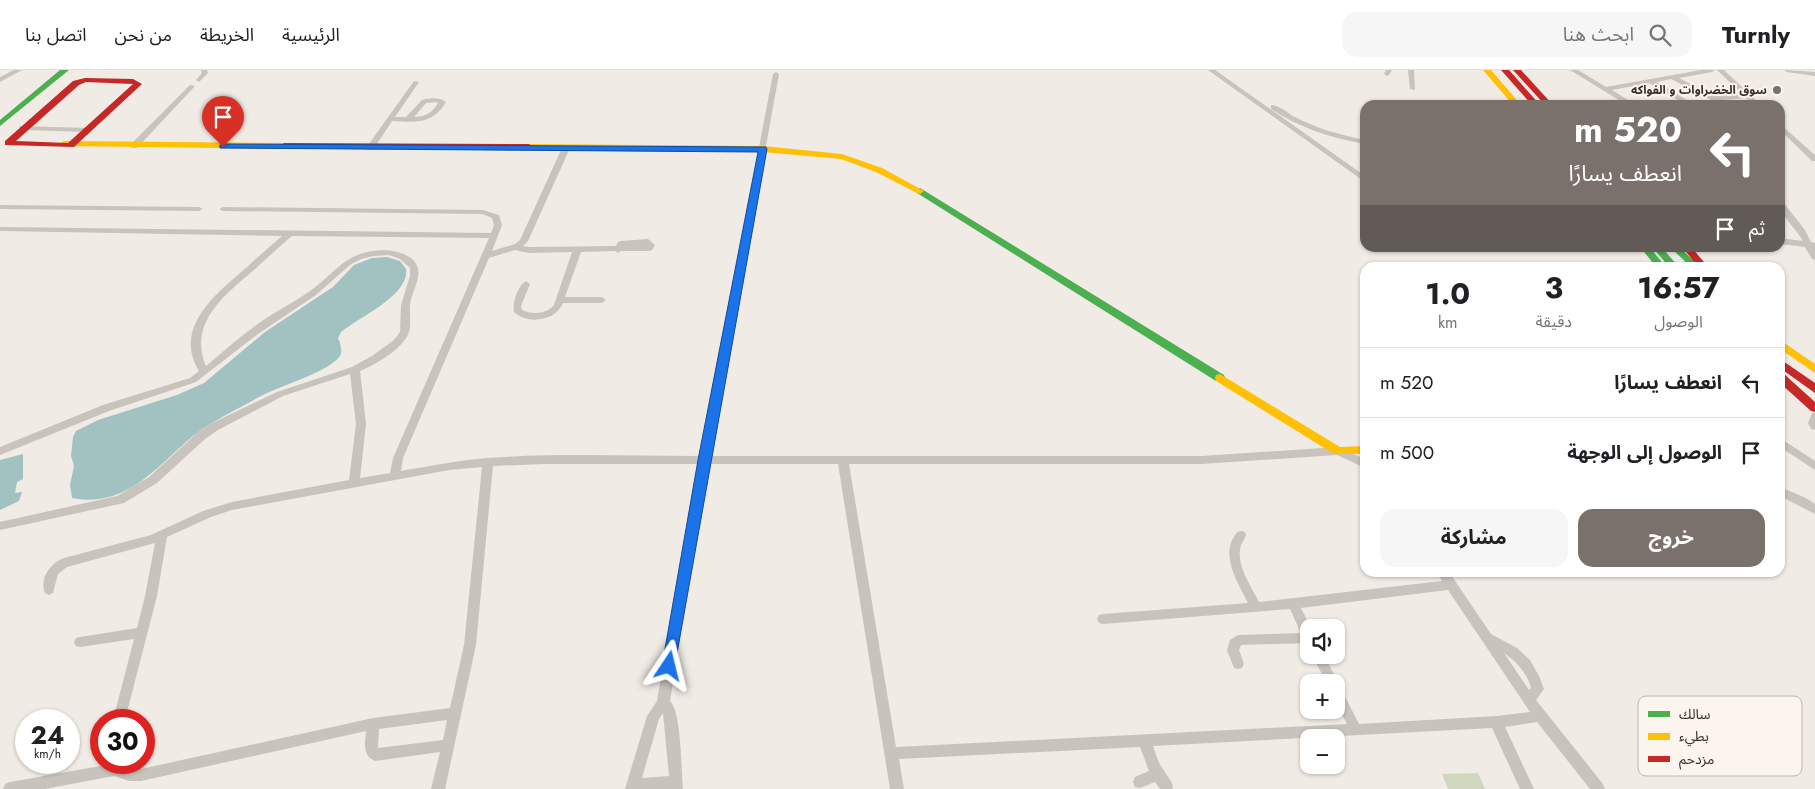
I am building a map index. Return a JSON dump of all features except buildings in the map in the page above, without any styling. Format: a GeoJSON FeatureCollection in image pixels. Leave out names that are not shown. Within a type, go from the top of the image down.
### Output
{"type":"FeatureCollection","features":[{"type":"Feature","properties":{"kind":"street"},"geometry":{"type":"LineString","coordinates":[[2,77],[19,70]]}},
{"type":"Feature","properties":{"kind":"street"},"geometry":{"type":"LineString","coordinates":[[0,112],[52,70]]}},
{"type":"Feature","properties":{"kind":"street"},"geometry":{"type":"LineString","coordinates":[[0,124],[65,70]]}},
{"type":"Feature","properties":{"kind":"street"},"geometry":{"type":"LineString","coordinates":[[199,80],[205,73],[204,70]]}},
{"type":"Feature","properties":{"kind":"street"},"geometry":{"type":"LineString","coordinates":[[1212,70],[1360,176]]}},
{"type":"Feature","properties":{"kind":"street"},"geometry":{"type":"LineString","coordinates":[[1222,70],[1284,114],[1320,131],[1360,141]]}},
{"type":"Feature","properties":{"kind":"street"},"geometry":{"type":"LineString","coordinates":[[1411,70],[1413,89]]}},
{"type":"Feature","properties":{"kind":"street"},"geometry":{"type":"LineString","coordinates":[[1487,70],[1513,100]]}},
{"type":"Feature","properties":{"kind":"street"},"geometry":{"type":"LineString","coordinates":[[1497,70],[1522,100]]}},
{"type":"Feature","properties":{"kind":"street"},"geometry":{"type":"LineString","coordinates":[[1505,70],[1532,100]]}},
{"type":"Feature","properties":{"kind":"street"},"geometry":{"type":"LineString","coordinates":[[1517,70],[1544,100]]}},
{"type":"Feature","properties":{"kind":"street"},"geometry":{"type":"LineString","coordinates":[[1573,70],[1624,100]]}},
{"type":"Feature","properties":{"kind":"street"},"geometry":{"type":"LineString","coordinates":[[1606,89],[1712,70]]}},
{"type":"Feature","properties":{"kind":"street"},"geometry":{"type":"LineString","coordinates":[[1720,70],[1752,100]]}},
{"type":"Feature","properties":{"kind":"street"},"geometry":{"type":"LineString","coordinates":[[1787,70],[1815,74]]}},
{"type":"Feature","properties":{"kind":"street"},"geometry":{"type":"LineString","coordinates":[[663,703],[668,708],[671,717],[676,785],[632,787],[653,716],[663,703],[704,460],[776,74]]}},
{"type":"Feature","properties":{"kind":"street"},"geometry":{"type":"LineString","coordinates":[[1672,77],[1717,100]]}},
{"type":"Feature","properties":{"kind":"street"},"geometry":{"type":"LineString","coordinates":[[71,145],[138,82],[80,81],[23,128],[8,143],[71,145],[134,146],[370,148],[763,149],[842,157],[880,170],[908,184],[1338,451],[1360,462]]}},
{"type":"Feature","properties":{"kind":"street"},"geometry":{"type":"LineString","coordinates":[[1650,81],[1682,100]]}},
{"type":"Feature","properties":{"kind":"street"},"geometry":{"type":"LineString","coordinates":[[370,148],[416,82]]}},
{"type":"Feature","properties":{"kind":"street"},"geometry":{"type":"LineString","coordinates":[[134,146],[192,86]]}},
{"type":"Feature","properties":{"kind":"street"},"geometry":{"type":"LineString","coordinates":[[21,95],[35,95]]}},
{"type":"Feature","properties":{"kind":"street"},"geometry":{"type":"LineString","coordinates":[[1714,98],[1748,96]]}},
{"type":"Feature","properties":{"kind":"street"},"geometry":{"type":"LineString","coordinates":[[390,119],[410,119]]}},
{"type":"Feature","properties":{"kind":"street"},"geometry":{"type":"LineString","coordinates":[[23,128],[88,130]]}},
{"type":"Feature","properties":{"kind":"street"},"geometry":{"type":"LineString","coordinates":[[1308,140],[1320,138],[1320,131]]}},
{"type":"Feature","properties":{"kind":"street"},"geometry":{"type":"LineString","coordinates":[[1785,131],[1815,159]]}},
{"type":"Feature","properties":{"kind":"street"},"geometry":{"type":"LineString","coordinates":[[1318,147],[1327,140],[1340,137]]}},
{"type":"Feature","properties":{"kind":"street"},"geometry":{"type":"LineString","coordinates":[[486,256],[511,248],[524,241],[566,148]]}},
{"type":"Feature","properties":{"kind":"street"},"geometry":{"type":"LineString","coordinates":[[0,207],[199,208]]}},
{"type":"Feature","properties":{"kind":"street"},"geometry":{"type":"LineString","coordinates":[[223,209],[483,212],[494,215],[498,220],[486,256],[398,458],[395,475]]}},
{"type":"Feature","properties":{"kind":"street"},"geometry":{"type":"LineString","coordinates":[[1785,210],[1812,245],[1815,257]]}},
{"type":"Feature","properties":{"kind":"street"},"geometry":{"type":"LineString","coordinates":[[0,229],[291,232],[492,239],[511,248],[529,250],[618,250]]}},
{"type":"Feature","properties":{"kind":"street"},"geometry":{"type":"LineString","coordinates":[[205,372],[200,366],[194,347],[198,328],[204,316],[222,293],[291,232]]}},
{"type":"Feature","properties":{"kind":"street"},"geometry":{"type":"LineString","coordinates":[[1785,242],[1812,245]]}},
{"type":"Feature","properties":{"kind":"street"},"geometry":{"type":"LineString","coordinates":[[526,284],[516,308],[522,315],[540,316],[550,314],[557,308],[577,250]]}},
{"type":"Feature","properties":{"kind":"street"},"geometry":{"type":"LineString","coordinates":[[1651,252],[1666,262]]}},
{"type":"Feature","properties":{"kind":"street"},"geometry":{"type":"LineString","coordinates":[[1660,252],[1669,262]]}},
{"type":"Feature","properties":{"kind":"street"},"geometry":{"type":"LineString","coordinates":[[1670,252],[1679,262]]}},
{"type":"Feature","properties":{"kind":"street"},"geometry":{"type":"LineString","coordinates":[[1680,252],[1691,262]]}},
{"type":"Feature","properties":{"kind":"street"},"geometry":{"type":"LineString","coordinates":[[1691,252],[1700,262]]}},
{"type":"Feature","properties":{"kind":"street"},"geometry":{"type":"LineString","coordinates":[[0,451],[106,408],[193,380],[260,327],[319,289],[351,260],[377,253],[400,255],[410,260],[415,271],[406,301],[404,334],[397,343],[355,370],[280,394],[214,427],[201,436],[147,485],[120,500],[0,526]]}},
{"type":"Feature","properties":{"kind":"street"},"geometry":{"type":"LineString","coordinates":[[560,300],[602,300]]}},
{"type":"Feature","properties":{"kind":"street"},"geometry":{"type":"LineString","coordinates":[[1785,348],[1815,369]]}},
{"type":"Feature","properties":{"kind":"street"},"geometry":{"type":"LineString","coordinates":[[1785,366],[1813,388]]}},
{"type":"Feature","properties":{"kind":"street"},"geometry":{"type":"LineString","coordinates":[[354,483],[361,431],[361,414],[355,387],[355,370]]}},
{"type":"Feature","properties":{"kind":"street"},"geometry":{"type":"LineString","coordinates":[[1785,381],[1815,408]]}},
{"type":"Feature","properties":{"kind":"street"},"geometry":{"type":"LineString","coordinates":[[1815,416],[1813,423],[1815,426]]}},
{"type":"Feature","properties":{"kind":"street"},"geometry":{"type":"LineString","coordinates":[[1785,445],[1815,466]]}},
{"type":"Feature","properties":{"kind":"street"},"geometry":{"type":"LineString","coordinates":[[49,590],[50,574],[64,563],[162,536],[207,514],[232,506],[395,475],[488,462],[544,460],[1202,460],[1360,450]]}},
{"type":"Feature","properties":{"kind":"street"},"geometry":{"type":"LineString","coordinates":[[843,460],[897,789]]}},
{"type":"Feature","properties":{"kind":"street"},"geometry":{"type":"LineString","coordinates":[[438,789],[470,645],[488,462]]}},
{"type":"Feature","properties":{"kind":"street"},"geometry":{"type":"LineString","coordinates":[[1785,493],[1802,500],[1815,510]]}},
{"type":"Feature","properties":{"kind":"street"},"geometry":{"type":"LineString","coordinates":[[1241,535],[1234,543],[1233,554],[1256,607]]}},
{"type":"Feature","properties":{"kind":"street"},"geometry":{"type":"LineString","coordinates":[[122,709],[141,633],[162,536]]}},
{"type":"Feature","properties":{"kind":"street"},"geometry":{"type":"LineString","coordinates":[[1445,577],[1540,716],[1598,789]]}},
{"type":"Feature","properties":{"kind":"street"},"geometry":{"type":"LineString","coordinates":[[1103,619],[1293,604],[1451,585]]}},
{"type":"Feature","properties":{"kind":"street"},"geometry":{"type":"LineString","coordinates":[[1293,604],[1300,619]]}},
{"type":"Feature","properties":{"kind":"street"},"geometry":{"type":"LineString","coordinates":[[80,642],[141,633]]}},
{"type":"Feature","properties":{"kind":"street"},"geometry":{"type":"LineString","coordinates":[[1238,664],[1233,650],[1234,644],[1238,640],[1300,637]]}},
{"type":"Feature","properties":{"kind":"street"},"geometry":{"type":"LineString","coordinates":[[1345,709],[1356,730]]}},
{"type":"Feature","properties":{"kind":"street"},"geometry":{"type":"LineString","coordinates":[[155,772],[373,724],[454,713]]}},
{"type":"Feature","properties":{"kind":"street"},"geometry":{"type":"LineString","coordinates":[[890,753],[1356,730],[1496,722],[1540,716]]}},
{"type":"Feature","properties":{"kind":"street"},"geometry":{"type":"LineString","coordinates":[[1496,722],[1527,789]]}},
{"type":"Feature","properties":{"kind":"street"},"geometry":{"type":"LineString","coordinates":[[373,724],[371,750],[375,755],[448,745]]}},
{"type":"Feature","properties":{"kind":"street"},"geometry":{"type":"LineString","coordinates":[[1145,740],[1157,774],[1167,788]]}},
{"type":"Feature","properties":{"kind":"street"},"geometry":{"type":"LineString","coordinates":[[10,789],[90,771]]}},
{"type":"Feature","properties":{"kind":"street"},"geometry":{"type":"LineString","coordinates":[[126,774],[129,776],[146,774]]}},
{"type":"Feature","properties":{"kind":"street"},"geometry":{"type":"LineString","coordinates":[[1140,782],[1157,774]]}},
{"type":"Feature","properties":{"kind":"green space"},"geometry":{"type":"Polygon","coordinates":[[[1478,773],[1485,789],[1448,789],[1442,774],[1478,773]]]}},
{"type":"Feature","properties":{"kind":"water"},"geometry":{"type":"Polygon","coordinates":[[[387,257],[400,261],[406,269],[405,279],[400,288],[382,305],[341,332],[338,338],[341,354],[335,362],[317,372],[265,394],[213,422],[193,436],[153,472],[125,491],[109,497],[91,500],[72,498],[70,485],[74,466],[71,456],[73,437],[76,431],[98,420],[177,395],[204,383],[265,332],[333,287],[354,265],[372,258],[387,257]]]}},
{"type":"Feature","properties":{"kind":"water"},"geometry":{"type":"Polygon","coordinates":[[[23,454],[23,479],[17,482],[15,493],[22,492],[19,501],[0,510],[0,460],[23,454]]]}},
{"type":"Feature","properties":{"kind":"traffic: fast"},"geometry":{"type":"LineString","coordinates":[[0,124],[65,70]]}},
{"type":"Feature","properties":{"kind":"traffic: fast"},"geometry":{"type":"LineString","coordinates":[[920,191],[1220,378]]}},
{"type":"Feature","properties":{"kind":"traffic: fast"},"geometry":{"type":"LineString","coordinates":[[1649,252],[1658,262]]}},
{"type":"Feature","properties":{"kind":"traffic: fast"},"geometry":{"type":"LineString","coordinates":[[1661,252],[1670,262]]}},
{"type":"Feature","properties":{"kind":"traffic: fast"},"geometry":{"type":"LineString","coordinates":[[1680,252],[1691,262]]}},
{"type":"Feature","properties":{"kind":"traffic: slow"},"geometry":{"type":"LineString","coordinates":[[1487,70],[1513,100]]}},
{"type":"Feature","properties":{"kind":"traffic: slow"},"geometry":{"type":"LineString","coordinates":[[65,144],[284,146]]}},
{"type":"Feature","properties":{"kind":"traffic: slow"},"geometry":{"type":"LineString","coordinates":[[529,147],[763,149],[842,157],[879,170],[920,191]]}},
{"type":"Feature","properties":{"kind":"traffic: slow"},"geometry":{"type":"LineString","coordinates":[[1785,348],[1815,369]]}},
{"type":"Feature","properties":{"kind":"traffic: slow"},"geometry":{"type":"LineString","coordinates":[[1220,378],[1338,451],[1360,450]]}},
{"type":"Feature","properties":{"kind":"traffic: jam"},"geometry":{"type":"LineString","coordinates":[[1505,70],[1532,100]]}},
{"type":"Feature","properties":{"kind":"traffic: jam"},"geometry":{"type":"LineString","coordinates":[[1517,70],[1544,100]]}},
{"type":"Feature","properties":{"kind":"traffic: jam"},"geometry":{"type":"LineString","coordinates":[[65,144],[8,143],[76,83],[85,80],[133,81],[138,84],[71,145]]}},
{"type":"Feature","properties":{"kind":"traffic: jam"},"geometry":{"type":"LineString","coordinates":[[284,146],[529,147]]}},
{"type":"Feature","properties":{"kind":"traffic: jam"},"geometry":{"type":"LineString","coordinates":[[1691,252],[1700,262]]}},
{"type":"Feature","properties":{"kind":"traffic: jam"},"geometry":{"type":"LineString","coordinates":[[1785,367],[1815,389]]}},
{"type":"Feature","properties":{"kind":"traffic: jam"},"geometry":{"type":"LineString","coordinates":[[1785,381],[1815,408]]}},
{"type":"Feature","properties":{"kind":"place","name":"سوق الخضراوات و الفواكه"},"geometry":{"type":"Point","coordinates":[1777,90]}},
{"type":"Feature","properties":{"kind":"route"},"geometry":{"type":"LineString","coordinates":[[223,147],[763,149],[704,460],[669,666]]}}]}
